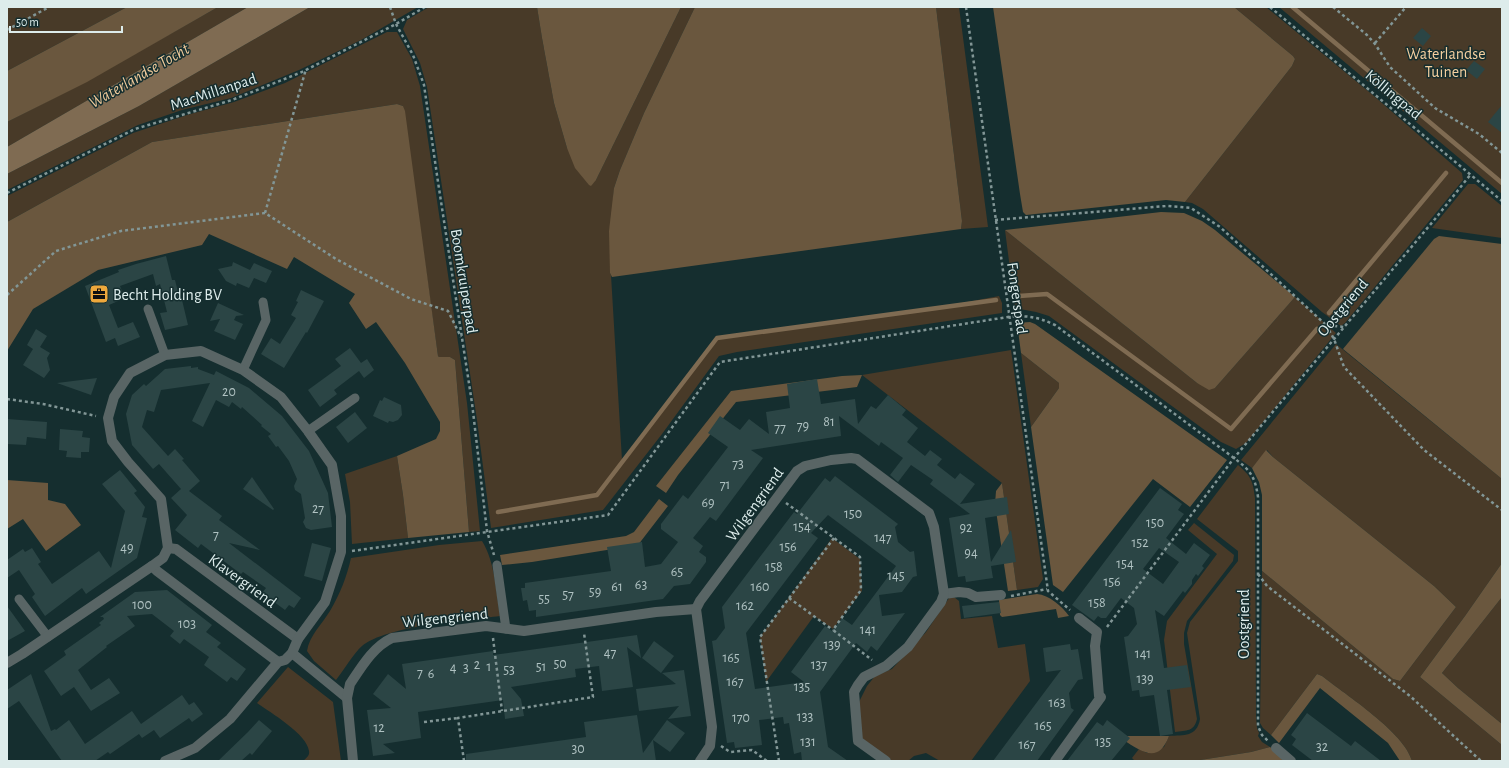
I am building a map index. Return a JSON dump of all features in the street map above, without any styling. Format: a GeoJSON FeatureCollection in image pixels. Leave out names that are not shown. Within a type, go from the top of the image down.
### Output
{"type":"FeatureCollection","features":[{"type":"Feature","properties":{"kind":"street"},"geometry":{"type":"LineString","coordinates":[[7,663],[152,566],[162,558],[168,548],[161,499],[128,462],[112,441],[108,418],[114,397],[130,373],[165,355],[201,351],[243,370],[281,397],[332,465],[341,516],[341,552],[326,602],[298,639],[292,653],[285,660],[278,662],[230,719],[195,748],[165,761]]}},
{"type":"Feature","properties":{"kind":"street","name":"Wilgengriend"},"geometry":{"type":"LineString","coordinates":[[353,761],[347,698],[350,684],[375,650],[383,642],[392,638],[486,626],[524,631],[656,612],[696,609],[700,601],[797,471],[805,466],[842,458],[857,459],[929,513],[934,527],[944,594]]}},
{"type":"Feature","properties":{"kind":"street","name":"Klavergriend"},"geometry":{"type":"LineString","coordinates":[[168,548],[176,549],[298,639]]}},
{"type":"Feature","properties":{"kind":"street"},"geometry":{"type":"LineString","coordinates":[[152,566],[156,571],[278,662]]}},
{"type":"Feature","properties":{"kind":"street"},"geometry":{"type":"LineString","coordinates":[[886,761],[858,741],[854,692],[864,677],[882,668],[908,647],[941,602],[944,594],[959,592],[968,593],[976,597],[1001,595]]}},
{"type":"Feature","properties":{"kind":"street"},"geometry":{"type":"LineString","coordinates":[[696,609],[712,727],[710,746],[700,761]]}},
{"type":"Feature","properties":{"kind":"street"},"geometry":{"type":"LineString","coordinates":[[1055,761],[1101,697],[1099,696],[1095,646],[1097,632],[1079,618]]}},
{"type":"Feature","properties":{"kind":"street"},"geometry":{"type":"LineString","coordinates":[[292,653],[347,698]]}},
{"type":"Feature","properties":{"kind":"street"},"geometry":{"type":"LineString","coordinates":[[1276,748],[1291,761]]}},
{"type":"Feature","properties":{"kind":"lane"},"geometry":{"type":"LineString","coordinates":[[243,370],[266,320],[263,302]]}},
{"type":"Feature","properties":{"kind":"lane"},"geometry":{"type":"LineString","coordinates":[[148,309],[165,355]]}},
{"type":"Feature","properties":{"kind":"lane"},"geometry":{"type":"LineString","coordinates":[[308,431],[355,398]]}},
{"type":"Feature","properties":{"kind":"lane"},"geometry":{"type":"LineString","coordinates":[[497,565],[506,629]]}},
{"type":"Feature","properties":{"kind":"lane"},"geometry":{"type":"LineString","coordinates":[[19,599],[48,637]]}},
{"type":"Feature","properties":{"kind":"path"},"geometry":{"type":"LineString","coordinates":[[7,30],[49,7]]}},
{"type":"Feature","properties":{"kind":"path","name":"Boomkruiperpad"},"geometry":{"type":"LineString","coordinates":[[390,7],[396,24],[413,55],[424,85],[463,339],[487,531],[497,565]]}},
{"type":"Feature","properties":{"kind":"path","name":"MacMillanpad"},"geometry":{"type":"LineString","coordinates":[[7,193],[135,129],[232,100],[306,70],[396,24],[425,7]]}},
{"type":"Feature","properties":{"kind":"path","name":"Fongerspad"},"geometry":{"type":"LineString","coordinates":[[966,7],[1008,316],[1048,590]]}},
{"type":"Feature","properties":{"kind":"path","name":"Köllingpad"},"geometry":{"type":"LineString","coordinates":[[1270,7],[1502,201]]}},
{"type":"Feature","properties":{"kind":"path"},"geometry":{"type":"LineString","coordinates":[[1333,7],[1375,44],[1390,67],[1435,108],[1479,134],[1502,153]]}},
{"type":"Feature","properties":{"kind":"path"},"geometry":{"type":"LineString","coordinates":[[1375,44],[1406,7]]}},
{"type":"Feature","properties":{"kind":"path"},"geometry":{"type":"LineString","coordinates":[[265,213],[306,70]]}},
{"type":"Feature","properties":{"kind":"path","name":"Oostgriend"},"geometry":{"type":"LineString","coordinates":[[1096,637],[1105,630],[1234,458],[1471,174]]}},
{"type":"Feature","properties":{"kind":"path"},"geometry":{"type":"LineString","coordinates":[[995,220],[1166,206],[1191,208],[1220,227],[1326,325],[1334,339],[1344,367],[1424,450],[1502,510]]}},
{"type":"Feature","properties":{"kind":"path"},"geometry":{"type":"LineString","coordinates":[[7,295],[56,250],[121,231],[265,213],[336,259],[411,298],[448,311],[463,339]]}},
{"type":"Feature","properties":{"kind":"path","name":"Oostgriend"},"geometry":{"type":"LineString","coordinates":[[341,552],[608,515],[720,362],[1008,316],[1040,318],[1055,325],[1252,473],[1256,484],[1258,497],[1258,726],[1262,735],[1276,748]]}},
{"type":"Feature","properties":{"kind":"path"},"geometry":{"type":"LineString","coordinates":[[1326,325],[1344,327]]}},
{"type":"Feature","properties":{"kind":"path"},"geometry":{"type":"LineString","coordinates":[[7,398],[44,404],[108,418]]}},
{"type":"Feature","properties":{"kind":"path"},"geometry":{"type":"LineString","coordinates":[[778,497],[860,557],[861,590],[833,630]]}},
{"type":"Feature","properties":{"kind":"path"},"geometry":{"type":"LineString","coordinates":[[779,761],[760,637],[834,538]]}},
{"type":"Feature","properties":{"kind":"path"},"geometry":{"type":"LineString","coordinates":[[1258,574],[1267,586],[1410,696],[1481,761]]}},
{"type":"Feature","properties":{"kind":"path"},"geometry":{"type":"LineString","coordinates":[[1001,595],[1011,596],[1048,590],[1079,618]]}},
{"type":"Feature","properties":{"kind":"path"},"geometry":{"type":"LineString","coordinates":[[789,598],[882,668]]}},
{"type":"Feature","properties":{"kind":"path"},"geometry":{"type":"LineString","coordinates":[[424,722],[593,697],[583,623]]}},
{"type":"Feature","properties":{"kind":"path"},"geometry":{"type":"LineString","coordinates":[[492,626],[502,711]]}},
{"type":"Feature","properties":{"kind":"path"},"geometry":{"type":"LineString","coordinates":[[458,718],[464,761]]}},
{"type":"Feature","properties":{"kind":"path"},"geometry":{"type":"LineString","coordinates":[[711,738],[730,752],[752,750],[767,761]]}},
{"type":"Feature","properties":{"kind":"green space"},"geometry":{"type":"Polygon","coordinates":[[[7,7],[127,7],[7,71],[7,7]]]}},
{"type":"Feature","properties":{"kind":"green space"},"geometry":{"type":"Polygon","coordinates":[[[218,7],[248,7],[7,147],[7,122],[87,81],[218,7]]]}},
{"type":"Feature","properties":{"kind":"green space"},"geometry":{"type":"Polygon","coordinates":[[[310,7],[418,7],[361,40],[299,70],[231,98],[182,110],[138,125],[7,190],[7,174],[139,106],[310,7]]]}},
{"type":"Feature","properties":{"kind":"green space"},"geometry":{"type":"Polygon","coordinates":[[[429,7],[537,7],[554,103],[567,148],[596,180],[681,7],[695,7],[644,113],[614,188],[610,273],[622,460],[716,337],[951,305],[999,296],[1002,303],[1002,313],[737,352],[719,356],[662,434],[603,510],[491,528],[477,420],[427,87],[420,63],[403,29],[407,20],[429,7]]]}},
{"type":"Feature","properties":{"kind":"green space"},"geometry":{"type":"Polygon","coordinates":[[[936,7],[959,7],[988,227],[961,229],[962,221],[936,7]]]}},
{"type":"Feature","properties":{"kind":"green space"},"geometry":{"type":"Polygon","coordinates":[[[1234,7],[1266,7],[1374,96],[1462,173],[1463,180],[1341,326],[1322,312],[1203,209],[1192,203],[1185,202],[1292,66],[1295,59],[1234,7]]]}},
{"type":"Feature","properties":{"kind":"green space","name":"Waterlandse Tuinen"},"geometry":{"type":"Polygon","coordinates":[[[1279,7],[1502,7],[1502,194],[1279,7]]]}},
{"type":"Feature","properties":{"kind":"green space"},"geometry":{"type":"Polygon","coordinates":[[[387,32],[397,32],[412,59],[420,86],[467,403],[480,531],[469,532],[455,360],[450,357],[438,356],[403,106],[397,104],[152,142],[7,222],[7,196],[133,133],[187,115],[234,102],[285,83],[387,32]]]}},
{"type":"Feature","properties":{"kind":"green space"},"geometry":{"type":"Polygon","coordinates":[[[1468,184],[1475,184],[1502,206],[1502,238],[1432,228],[1468,184]]]}},
{"type":"Feature","properties":{"kind":"green space"},"geometry":{"type":"Polygon","coordinates":[[[1005,230],[1197,383],[1215,388],[1295,297],[1336,333],[1246,443],[1236,449],[1221,442],[1049,316],[1015,308],[1005,230]]]}},
{"type":"Feature","properties":{"kind":"green space"},"geometry":{"type":"Polygon","coordinates":[[[1336,344],[1502,479],[1502,563],[1420,677],[1502,745],[1502,761],[1412,761],[1407,750],[1387,727],[1359,704],[1322,676],[1317,674],[1271,735],[1260,723],[1262,571],[1393,679],[1400,681],[1456,607],[1434,586],[1273,457],[1267,450],[1252,468],[1241,460],[1336,344]]]}},
{"type":"Feature","properties":{"kind":"green space"},"geometry":{"type":"Polygon","coordinates":[[[1011,350],[1043,579],[1038,587],[1017,590],[1002,483],[862,375],[1011,350]]]}},
{"type":"Feature","properties":{"kind":"green space"},"geometry":{"type":"Polygon","coordinates":[[[1021,353],[1059,383],[1059,388],[1031,427],[1021,353]]]}},
{"type":"Feature","properties":{"kind":"green space"},"geometry":{"type":"Polygon","coordinates":[[[397,456],[408,538],[352,544],[350,502],[345,474],[397,456]]]}},
{"type":"Feature","properties":{"kind":"green space"},"geometry":{"type":"Polygon","coordinates":[[[1238,465],[1251,479],[1255,498],[1256,717],[1259,733],[1258,736],[1262,742],[1270,747],[1251,752],[1194,761],[1135,761],[1132,758],[1139,749],[1147,753],[1164,747],[1169,736],[1189,734],[1196,729],[1198,725],[1200,719],[1187,633],[1190,622],[1238,561],[1238,551],[1197,519],[1238,465]]]}},
{"type":"Feature","properties":{"kind":"green space"},"geometry":{"type":"Polygon","coordinates":[[[1194,523],[1234,555],[1233,561],[1187,621],[1184,633],[1184,644],[1197,719],[1194,726],[1189,730],[1175,732],[1164,640],[1167,621],[1217,554],[1188,530],[1194,523]]]}},
{"type":"Feature","properties":{"kind":"green space"},"geometry":{"type":"Polygon","coordinates":[[[832,538],[860,559],[862,591],[833,629],[814,616],[766,682],[760,637],[832,538]]]}},
{"type":"Feature","properties":{"kind":"green space"},"geometry":{"type":"Polygon","coordinates":[[[482,541],[490,558],[500,616],[428,625],[389,633],[373,639],[359,649],[336,680],[314,661],[307,651],[310,640],[337,598],[351,558],[439,545],[482,541]]]}},
{"type":"Feature","properties":{"kind":"green space"},"geometry":{"type":"Polygon","coordinates":[[[954,597],[959,601],[961,619],[992,616],[998,648],[1025,644],[1030,681],[971,761],[940,761],[926,753],[914,756],[908,761],[891,761],[862,739],[859,702],[867,686],[875,676],[892,669],[926,632],[949,598],[954,597]]]}},
{"type":"Feature","properties":{"kind":"green space"},"geometry":{"type":"Polygon","coordinates":[[[1502,597],[1502,724],[1442,673],[1502,597]]]}},
{"type":"Feature","properties":{"kind":"green space"},"geometry":{"type":"Polygon","coordinates":[[[288,667],[333,702],[341,761],[303,761],[309,754],[307,744],[288,724],[257,703],[288,667]]]}},
{"type":"Feature","properties":{"kind":"shaded area"},"geometry":{"type":"Polygon","coordinates":[[[127,7],[218,7],[87,82],[7,122],[7,71],[127,7]]]}},
{"type":"Feature","properties":{"kind":"shaded area"},"geometry":{"type":"Polygon","coordinates":[[[537,7],[681,7],[596,180],[591,186],[575,168],[567,148],[554,103],[537,7]]]}},
{"type":"Feature","properties":{"kind":"shaded area"},"geometry":{"type":"Polygon","coordinates":[[[695,7],[936,7],[962,221],[961,229],[612,277],[610,273],[609,231],[614,188],[644,113],[695,7]]]}},
{"type":"Feature","properties":{"kind":"shaded area"},"geometry":{"type":"Polygon","coordinates":[[[993,7],[1234,7],[1295,59],[1292,66],[1185,202],[1166,200],[1026,215],[1023,212],[1020,194],[993,7]]]}},
{"type":"Feature","properties":{"kind":"shaded area"},"geometry":{"type":"Polygon","coordinates":[[[397,104],[403,106],[405,111],[438,356],[450,357],[455,360],[469,532],[408,538],[397,456],[436,439],[440,431],[440,422],[405,363],[376,322],[366,329],[349,303],[355,294],[294,257],[287,269],[209,234],[202,245],[98,270],[33,309],[7,351],[7,222],[152,142],[397,104]]]}},
{"type":"Feature","properties":{"kind":"shaded area"},"geometry":{"type":"Polygon","coordinates":[[[1161,212],[1184,213],[1202,221],[1215,230],[1295,297],[1215,388],[1209,390],[1197,383],[1005,230],[1161,212]]]}},
{"type":"Feature","properties":{"kind":"shaded area"},"geometry":{"type":"Polygon","coordinates":[[[1439,236],[1502,244],[1502,479],[1343,349],[1434,239],[1439,236]]]}},
{"type":"Feature","properties":{"kind":"shaded area"},"geometry":{"type":"Polygon","coordinates":[[[1030,322],[1035,324],[1227,460],[1190,507],[1153,479],[1063,592],[1053,585],[1031,427],[1059,388],[1059,383],[1021,353],[1017,323],[1030,322]]]}},
{"type":"Feature","properties":{"kind":"shaded area"},"geometry":{"type":"Polygon","coordinates":[[[862,375],[857,387],[736,402],[678,475],[666,493],[656,486],[731,391],[842,376],[862,375]]]}},
{"type":"Feature","properties":{"kind":"shaded area"},"geometry":{"type":"Polygon","coordinates":[[[1266,450],[1434,586],[1456,607],[1400,681],[1393,679],[1262,571],[1262,495],[1259,482],[1252,468],[1266,450]]]}},
{"type":"Feature","properties":{"kind":"shaded area"},"geometry":{"type":"Polygon","coordinates":[[[7,480],[48,483],[48,500],[65,504],[81,525],[46,551],[23,519],[7,529],[7,480]]]}},
{"type":"Feature","properties":{"kind":"shaded area"},"geometry":{"type":"Polygon","coordinates":[[[1002,483],[1017,590],[1008,591],[995,504],[996,491],[1002,483]]]}},
{"type":"Feature","properties":{"kind":"shaded area"},"geometry":{"type":"Polygon","coordinates":[[[659,499],[668,506],[638,545],[532,562],[502,565],[500,555],[626,536],[634,532],[659,499]]]}},
{"type":"Feature","properties":{"kind":"shaded area"},"geometry":{"type":"Polygon","coordinates":[[[1502,563],[1502,597],[1442,673],[1502,724],[1502,745],[1420,677],[1502,563]]]}},
{"type":"Feature","properties":{"kind":"shaded area"},"geometry":{"type":"Polygon","coordinates":[[[1037,594],[1046,596],[1055,602],[1063,608],[1069,616],[1058,618],[1056,609],[1002,617],[1000,615],[999,600],[1037,594]]]}},
{"type":"Feature","properties":{"kind":"shaded area"},"geometry":{"type":"Polygon","coordinates":[[[1317,674],[1322,676],[1359,704],[1387,727],[1407,750],[1412,761],[1400,761],[1388,743],[1320,688],[1279,743],[1271,735],[1317,674]]]}},
{"type":"Feature","properties":{"kind":"shaded area"},"geometry":{"type":"Polygon","coordinates":[[[1124,736],[1169,736],[1165,745],[1160,750],[1155,753],[1149,753],[1123,740],[1124,736]]]}},
{"type":"Feature","properties":{"kind":"shaded area"},"geometry":{"type":"Polygon","coordinates":[[[1270,747],[1285,759],[1278,761],[1194,761],[1251,752],[1270,747]]]}},
{"type":"Feature","properties":{"kind":"water","name":"Waterlandse Tocht"},"geometry":{"type":"Polygon","coordinates":[[[248,7],[310,7],[139,106],[7,174],[7,147],[248,7]]]}},
{"type":"Feature","properties":{"kind":"water"},"geometry":{"type":"Polygon","coordinates":[[[1289,7],[1296,7],[1502,180],[1502,186],[1289,7]]]}},
{"type":"Feature","properties":{"kind":"building"},"geometry":{"type":"Polygon","coordinates":[[[1422,28],[1431,36],[1423,46],[1413,38],[1422,28]]]}},
{"type":"Feature","properties":{"kind":"building"},"geometry":{"type":"Polygon","coordinates":[[[1474,61],[1485,69],[1477,79],[1466,70],[1474,61]]]}},
{"type":"Feature","properties":{"kind":"building"},"geometry":{"type":"Polygon","coordinates":[[[1502,105],[1502,133],[1488,122],[1502,105]]]}},
{"type":"Feature","properties":{"kind":"building"},"geometry":{"type":"Polygon","coordinates":[[[166,256],[172,280],[175,280],[180,300],[182,300],[188,325],[165,330],[160,313],[167,312],[160,284],[156,286],[153,274],[120,286],[125,298],[109,305],[118,328],[133,322],[140,337],[118,346],[115,338],[106,342],[85,286],[119,272],[118,270],[166,256]]]}},
{"type":"Feature","properties":{"kind":"building"},"geometry":{"type":"Polygon","coordinates":[[[233,262],[250,270],[254,263],[272,271],[266,283],[254,278],[249,288],[237,283],[236,286],[226,281],[218,269],[232,266],[233,262]]]}},
{"type":"Feature","properties":{"kind":"building"},"geometry":{"type":"Polygon","coordinates":[[[301,290],[324,301],[307,333],[306,332],[284,368],[261,354],[271,338],[280,344],[296,318],[291,315],[298,302],[296,301],[301,290]]]}},
{"type":"Feature","properties":{"kind":"building"},"geometry":{"type":"Polygon","coordinates":[[[218,303],[244,315],[236,316],[234,320],[243,324],[235,340],[214,331],[220,319],[210,321],[218,303]]]}},
{"type":"Feature","properties":{"kind":"building"},"geometry":{"type":"Polygon","coordinates":[[[36,329],[47,336],[40,347],[50,353],[47,358],[50,370],[44,378],[23,365],[33,349],[27,345],[36,329]]]}},
{"type":"Feature","properties":{"kind":"building"},"geometry":{"type":"Polygon","coordinates":[[[350,348],[361,363],[367,359],[374,370],[364,378],[359,371],[334,390],[337,394],[320,407],[308,390],[341,366],[335,359],[350,348]]]}},
{"type":"Feature","properties":{"kind":"building"},"geometry":{"type":"Polygon","coordinates":[[[191,366],[191,368],[198,367],[198,369],[214,375],[216,371],[249,388],[282,416],[309,451],[328,493],[332,527],[311,530],[306,528],[303,522],[305,518],[301,494],[295,490],[294,486],[297,479],[289,461],[278,446],[276,447],[268,436],[271,434],[261,426],[262,425],[242,407],[241,409],[232,402],[229,407],[216,400],[203,427],[192,421],[210,383],[161,390],[154,412],[147,410],[142,427],[168,456],[175,449],[184,459],[182,460],[200,481],[189,491],[222,516],[219,520],[260,550],[229,543],[301,598],[294,608],[289,605],[285,610],[262,593],[266,588],[243,572],[241,574],[201,544],[198,548],[175,530],[187,515],[171,498],[181,489],[159,464],[153,469],[132,445],[126,414],[132,395],[144,384],[146,386],[165,369],[191,366]]]}},
{"type":"Feature","properties":{"kind":"building"},"geometry":{"type":"Polygon","coordinates":[[[97,378],[91,395],[57,383],[97,378]]]}},
{"type":"Feature","properties":{"kind":"building"},"geometry":{"type":"Polygon","coordinates":[[[817,379],[821,404],[855,399],[858,424],[871,406],[876,409],[888,395],[906,410],[902,415],[918,428],[907,442],[925,456],[930,450],[942,459],[937,465],[955,479],[960,473],[975,484],[960,504],[1007,497],[1009,514],[985,518],[991,562],[1011,530],[1016,562],[991,566],[993,578],[966,582],[965,576],[958,577],[949,518],[970,514],[930,484],[933,480],[911,465],[898,482],[890,475],[903,458],[881,442],[879,446],[839,416],[841,436],[751,450],[763,458],[716,521],[710,517],[693,538],[703,546],[699,552],[706,557],[706,562],[690,584],[674,586],[663,599],[536,617],[536,610],[529,611],[527,600],[523,601],[521,588],[525,588],[525,583],[611,571],[607,547],[642,542],[645,567],[661,564],[678,542],[661,529],[661,524],[683,495],[688,499],[728,447],[708,433],[720,416],[740,430],[749,419],[769,434],[766,412],[790,408],[787,384],[817,379]]]}},
{"type":"Feature","properties":{"kind":"building"},"geometry":{"type":"Polygon","coordinates":[[[384,397],[401,405],[402,415],[398,420],[393,422],[389,421],[388,423],[373,416],[380,400],[382,401],[384,397]]]}},
{"type":"Feature","properties":{"kind":"building"},"geometry":{"type":"Polygon","coordinates":[[[355,412],[367,428],[348,443],[336,427],[355,412]]]}},
{"type":"Feature","properties":{"kind":"building"},"geometry":{"type":"Polygon","coordinates":[[[7,419],[47,422],[46,439],[27,437],[26,445],[7,444],[7,419]]]}},
{"type":"Feature","properties":{"kind":"building"},"geometry":{"type":"Polygon","coordinates":[[[60,429],[83,431],[82,437],[90,438],[89,452],[81,452],[81,458],[66,457],[67,451],[59,450],[60,429]]]}},
{"type":"Feature","properties":{"kind":"building"},"geometry":{"type":"Polygon","coordinates":[[[120,470],[137,491],[134,493],[145,507],[142,517],[147,518],[137,558],[86,594],[82,588],[45,616],[32,597],[35,594],[19,570],[7,578],[7,560],[23,549],[25,552],[32,548],[41,562],[38,564],[52,584],[99,551],[111,568],[125,511],[102,484],[120,470]]]}},
{"type":"Feature","properties":{"kind":"building"},"geometry":{"type":"Polygon","coordinates":[[[835,476],[898,524],[895,527],[898,542],[910,552],[914,551],[917,576],[913,577],[902,592],[879,595],[882,616],[905,613],[877,651],[871,646],[867,652],[856,643],[820,692],[828,747],[848,761],[802,761],[801,752],[794,754],[789,723],[784,724],[783,717],[759,720],[762,745],[735,748],[734,742],[727,743],[712,641],[716,640],[725,628],[722,607],[794,512],[797,514],[825,478],[830,482],[835,476]],[[828,515],[811,533],[818,538],[746,633],[755,689],[804,682],[791,672],[825,626],[832,631],[842,618],[852,625],[896,566],[828,515]]]}},
{"type":"Feature","properties":{"kind":"building"},"geometry":{"type":"Polygon","coordinates":[[[252,477],[274,509],[273,510],[243,489],[252,477]]]}},
{"type":"Feature","properties":{"kind":"building"},"geometry":{"type":"Polygon","coordinates":[[[1160,488],[1182,504],[1178,510],[1184,514],[1166,538],[1186,554],[1194,543],[1210,555],[1202,566],[1204,568],[1198,576],[1196,574],[1192,580],[1192,584],[1185,593],[1183,591],[1164,616],[1155,610],[1164,668],[1187,665],[1191,687],[1167,690],[1173,734],[1160,736],[1154,695],[1140,697],[1139,690],[1132,691],[1124,637],[1128,636],[1137,624],[1134,608],[1121,598],[1106,618],[1101,618],[1098,616],[1094,621],[1072,605],[1160,488]],[[1159,548],[1143,569],[1163,584],[1179,562],[1159,548]]]}},
{"type":"Feature","properties":{"kind":"building"},"geometry":{"type":"Polygon","coordinates":[[[312,543],[331,548],[322,581],[304,576],[312,543]]]}},
{"type":"Feature","properties":{"kind":"building"},"geometry":{"type":"Polygon","coordinates":[[[167,590],[212,625],[206,632],[221,643],[217,647],[246,669],[237,681],[231,677],[227,682],[204,665],[209,657],[184,639],[180,644],[170,636],[174,631],[152,614],[127,616],[135,626],[106,646],[107,647],[78,670],[91,690],[109,678],[120,693],[91,711],[74,687],[61,696],[44,671],[66,655],[64,651],[101,625],[99,623],[104,619],[103,617],[100,617],[135,592],[167,590]]]}},
{"type":"Feature","properties":{"kind":"building"},"geometry":{"type":"Polygon","coordinates":[[[999,602],[1001,613],[964,618],[962,606],[999,602]]]}},
{"type":"Feature","properties":{"kind":"building"},"geometry":{"type":"Polygon","coordinates":[[[7,606],[25,631],[7,641],[7,606]]]}},
{"type":"Feature","properties":{"kind":"building"},"geometry":{"type":"Polygon","coordinates":[[[637,635],[641,658],[627,647],[633,687],[602,691],[599,666],[575,669],[576,677],[511,687],[521,699],[524,716],[505,719],[503,700],[418,712],[421,738],[383,744],[395,753],[373,756],[367,710],[391,708],[373,694],[388,674],[406,689],[402,664],[493,651],[493,655],[637,635]]]}},
{"type":"Feature","properties":{"kind":"building"},"geometry":{"type":"Polygon","coordinates":[[[654,641],[674,656],[661,673],[642,658],[654,641]]]}},
{"type":"Feature","properties":{"kind":"building"},"geometry":{"type":"Polygon","coordinates":[[[1070,644],[1071,650],[1078,649],[1083,679],[1078,680],[1069,693],[1071,708],[1074,710],[1037,761],[993,761],[1061,670],[1046,672],[1043,648],[1070,644]]]}},
{"type":"Feature","properties":{"kind":"building"},"geometry":{"type":"Polygon","coordinates":[[[684,670],[691,716],[668,719],[679,706],[639,711],[636,689],[676,684],[662,673],[684,670]]]}},
{"type":"Feature","properties":{"kind":"building"},"geometry":{"type":"Polygon","coordinates":[[[31,674],[51,731],[56,730],[69,720],[85,744],[132,711],[141,724],[182,695],[189,705],[194,702],[203,714],[192,722],[189,718],[160,738],[154,730],[142,738],[139,734],[110,754],[108,752],[95,761],[62,761],[19,701],[7,709],[7,690],[31,674]]]}},
{"type":"Feature","properties":{"kind":"building"},"geometry":{"type":"Polygon","coordinates":[[[1307,713],[1351,746],[1355,741],[1381,761],[1313,761],[1292,745],[1296,739],[1291,735],[1307,713]]]}},
{"type":"Feature","properties":{"kind":"building"},"geometry":{"type":"Polygon","coordinates":[[[637,715],[643,753],[667,720],[685,733],[670,752],[653,740],[656,761],[466,761],[466,754],[586,737],[584,722],[637,715]]]}},
{"type":"Feature","properties":{"kind":"building"},"geometry":{"type":"Polygon","coordinates":[[[259,720],[272,731],[252,755],[250,753],[241,761],[218,761],[248,732],[259,720]]]}},
{"type":"Feature","properties":{"kind":"building"},"geometry":{"type":"Polygon","coordinates":[[[1107,720],[1130,738],[1111,761],[1067,761],[1097,722],[1103,726],[1107,720]]]}},
{"type":"Feature","properties":{"kind":"waterway"},"geometry":{"type":"LineString","coordinates":[[1329,313],[1446,173]]}},
{"type":"Feature","properties":{"kind":"waterway"},"geometry":{"type":"LineString","coordinates":[[1019,296],[1047,294],[1231,429],[1317,329]]}},
{"type":"Feature","properties":{"kind":"waterway"},"geometry":{"type":"LineString","coordinates":[[498,512],[597,495],[717,338],[996,300]]}},
{"type":"Feature","properties":{"kind":"place","name":"Becht Holding BV"},"geometry":{"type":"Point","coordinates":[99,294]}}]}
